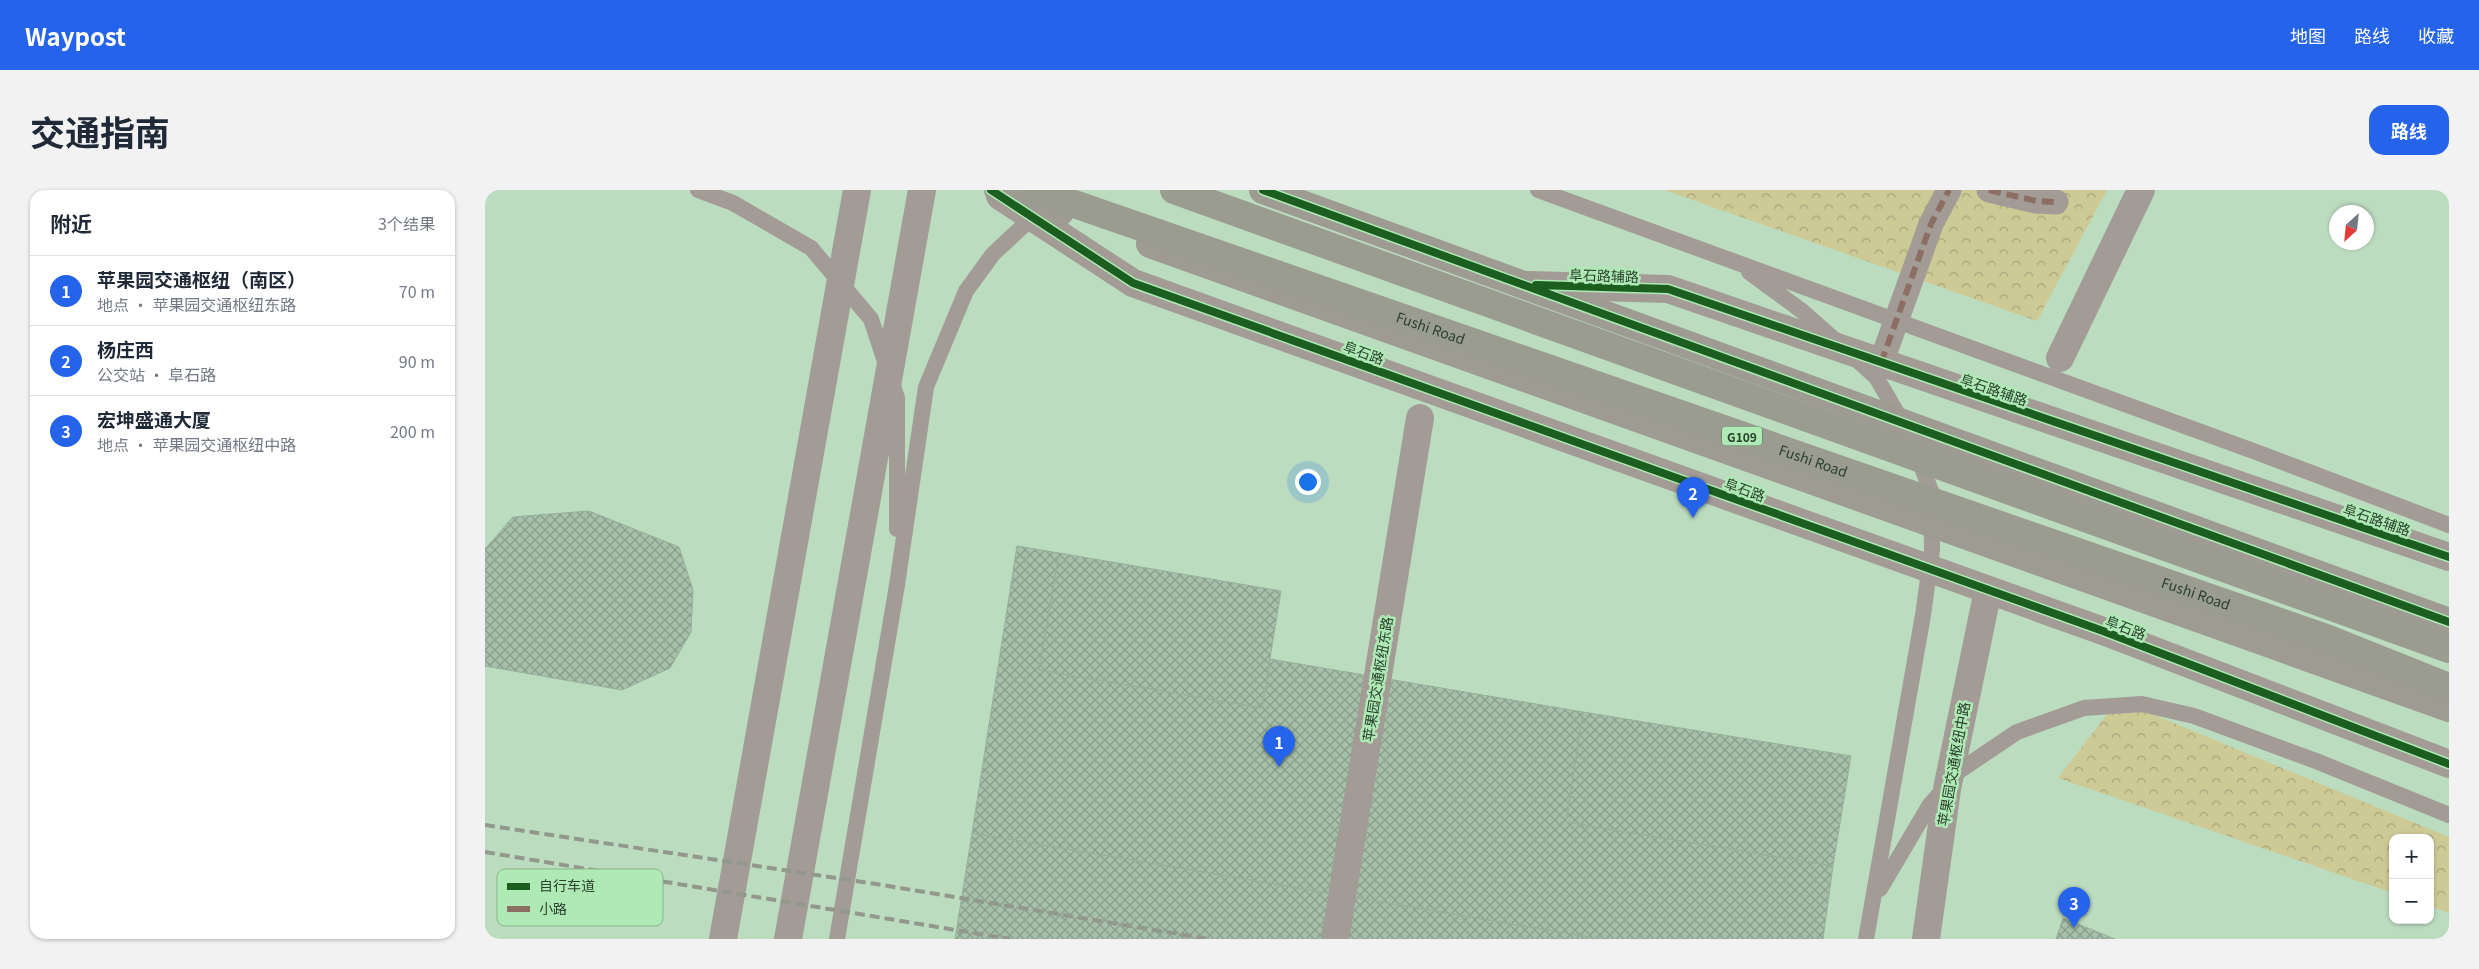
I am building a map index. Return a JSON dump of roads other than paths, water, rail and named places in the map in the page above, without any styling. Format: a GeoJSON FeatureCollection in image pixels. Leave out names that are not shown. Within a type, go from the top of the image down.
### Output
{"type":"FeatureCollection","features":[{"type":"Feature","properties":{"kind":"highway","name":"Fushi Road"},"geometry":{"type":"LineString","coordinates":[[1034,190],[2326,638],[2449,687]]}},
{"type":"Feature","properties":{"kind":"highway"},"geometry":{"type":"LineString","coordinates":[[1174,190],[2449,649]]}},
{"type":"Feature","properties":{"kind":"main road"},"geometry":{"type":"LineString","coordinates":[[998,190],[2449,708]]}},
{"type":"Feature","properties":{"kind":"main road"},"geometry":{"type":"LineString","coordinates":[[1263,190],[2449,622]]}},
{"type":"Feature","properties":{"kind":"street"},"geometry":{"type":"LineString","coordinates":[[723,939],[857,190]]}},
{"type":"Feature","properties":{"kind":"street"},"geometry":{"type":"LineString","coordinates":[[788,939],[922,190]]}},
{"type":"Feature","properties":{"kind":"street","name":"阜石路"},"geometry":{"type":"LineString","coordinates":[[991,190],[1133,283],[2103,631],[2449,764]]}},
{"type":"Feature","properties":{"kind":"street"},"geometry":{"type":"LineString","coordinates":[[1881,364],[1931,224],[1949,190]]}},
{"type":"Feature","properties":{"kind":"street"},"geometry":{"type":"LineString","coordinates":[[1989,190],[2036,201],[2056,202]]}},
{"type":"Feature","properties":{"kind":"street"},"geometry":{"type":"LineString","coordinates":[[2060,358],[2141,190]]}},
{"type":"Feature","properties":{"kind":"street","name":"阜石路辅路"},"geometry":{"type":"LineString","coordinates":[[1523,284],[1668,289],[1881,364],[2449,556]]}},
{"type":"Feature","properties":{"kind":"street","name":"苹果园交通枢纽东路"},"geometry":{"type":"LineString","coordinates":[[1335,939],[1420,418]]}},
{"type":"Feature","properties":{"kind":"street","name":"苹果园交通枢纽中路"},"geometry":{"type":"LineString","coordinates":[[1926,939],[1947,789],[1987,590]]}},
{"type":"Feature","properties":{"kind":"lane"},"geometry":{"type":"LineString","coordinates":[[697,190],[733,203],[811,248],[871,319],[897,398],[897,585]]}},
{"type":"Feature","properties":{"kind":"lane"},"geometry":{"type":"LineString","coordinates":[[837,939],[897,585],[926,387],[965,291],[993,254],[1030,219],[1066,190]]}},
{"type":"Feature","properties":{"kind":"lane"},"geometry":{"type":"LineString","coordinates":[[1537,190],[1733,260],[2449,525]]}},
{"type":"Feature","properties":{"kind":"lane"},"geometry":{"type":"LineString","coordinates":[[1733,260],[1802,311],[1876,377],[1908,431],[1931,491],[1932,550],[1926,597],[1866,939]]}},
{"type":"Feature","properties":{"kind":"lane"},"geometry":{"type":"LineString","coordinates":[[1873,899],[1929,806],[1959,771],[2017,732],[2084,708],[2142,704],[2194,716],[2316,761],[2449,815]]}},
{"type":"Feature","properties":{"kind":"railway"},"geometry":{"type":"LineString","coordinates":[[485,825],[876,884],[1209,939]]}},
{"type":"Feature","properties":{"kind":"railway"},"geometry":{"type":"LineString","coordinates":[[485,852],[588,869]]}},
{"type":"Feature","properties":{"kind":"railway"},"geometry":{"type":"LineString","coordinates":[[663,881],[1010,939]]}},
{"type":"Feature","properties":{"kind":"place","name":"杨庄西"},"geometry":{"type":"Point","coordinates":[1693,518]}},
{"type":"Feature","properties":{"kind":"place","name":"苹果园交通枢纽（南区）"},"geometry":{"type":"Point","coordinates":[1279,767]}},
{"type":"Feature","properties":{"kind":"place","name":"宏坤盛通大厦"},"geometry":{"type":"Point","coordinates":[2074,928]}}]}
